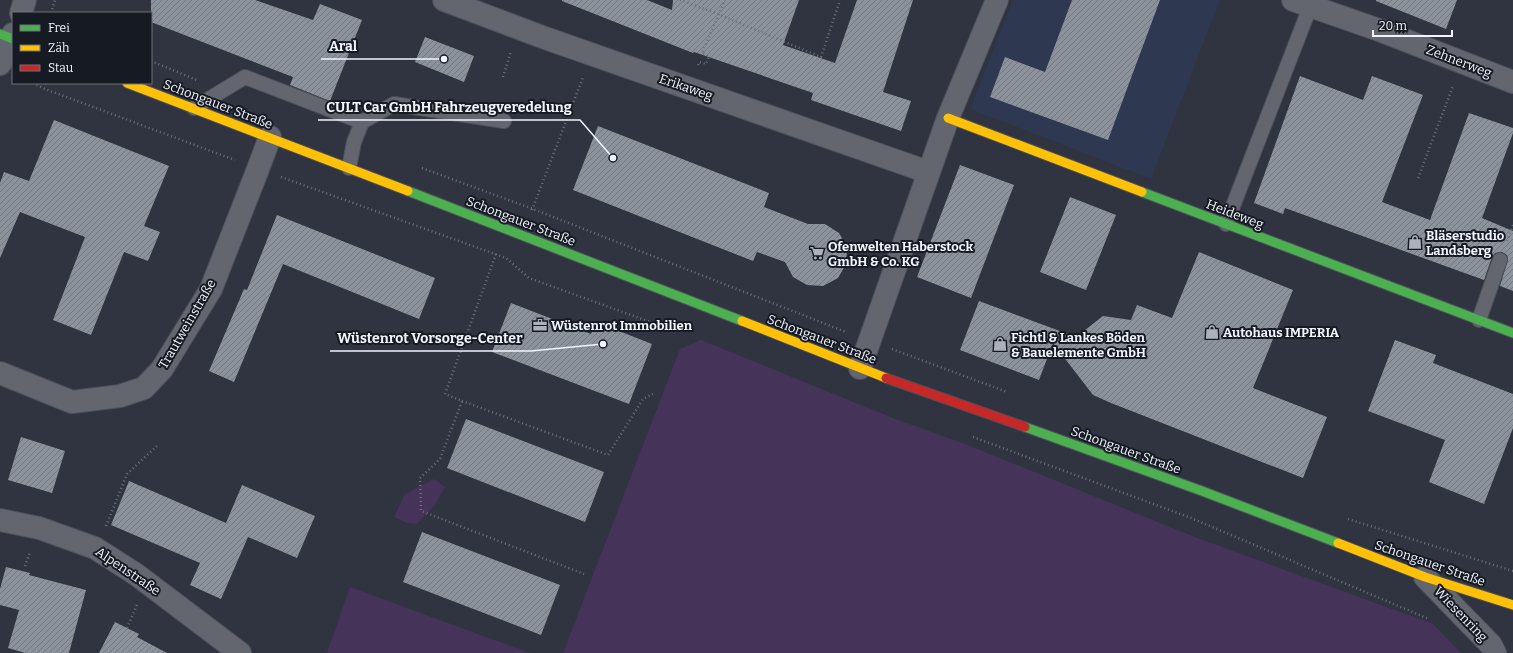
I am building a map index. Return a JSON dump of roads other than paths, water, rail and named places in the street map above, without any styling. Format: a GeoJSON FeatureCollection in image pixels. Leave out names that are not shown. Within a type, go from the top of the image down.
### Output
{"type":"FeatureCollection","features":[{"type":"Feature","properties":{"kind":"main road","name":"Schongauer Straße"},"geometry":{"type":"LineString","coordinates":[[130,84],[523,235],[860,368],[1202,492],[1425,577],[1513,606]]}},
{"type":"Feature","properties":{"kind":"main road","name":"Heideweg"},"geometry":{"type":"LineString","coordinates":[[948,118],[1513,334]]}},
{"type":"Feature","properties":{"kind":"street"},"geometry":{"type":"LineString","coordinates":[[21,12],[25,0]]}},
{"type":"Feature","properties":{"kind":"street","name":"Erikaweg"},"geometry":{"type":"LineString","coordinates":[[444,0],[518,29],[928,172]]}},
{"type":"Feature","properties":{"kind":"street"},"geometry":{"type":"LineString","coordinates":[[860,368],[948,118],[997,0]]}},
{"type":"Feature","properties":{"kind":"street","name":"Zehnerweg"},"geometry":{"type":"LineString","coordinates":[[1302,3],[1379,30],[1513,82]]}},
{"type":"Feature","properties":{"kind":"street"},"geometry":{"type":"LineString","coordinates":[[0,64],[9,37]]}},
{"type":"Feature","properties":{"kind":"street","name":"Trautweinstraße"},"geometry":{"type":"LineString","coordinates":[[0,373],[72,402],[120,396],[144,388],[162,369],[211,289],[270,137]]}},
{"type":"Feature","properties":{"kind":"street","name":"Alpenstraße"},"geometry":{"type":"LineString","coordinates":[[0,520],[39,528],[95,548],[137,575],[240,653]]}},
{"type":"Feature","properties":{"kind":"street","name":"Wiesenring"},"geometry":{"type":"LineString","coordinates":[[1425,577],[1491,645],[1495,653]]}},
{"type":"Feature","properties":{"kind":"lane"},"geometry":{"type":"LineString","coordinates":[[1226,224],[1302,3]]}},
{"type":"Feature","properties":{"kind":"lane"},"geometry":{"type":"LineString","coordinates":[[194,108],[245,78],[362,122]]}},
{"type":"Feature","properties":{"kind":"lane"},"geometry":{"type":"LineString","coordinates":[[349,168],[354,142],[362,122],[394,104],[504,121]]}},
{"type":"Feature","properties":{"kind":"lane"},"geometry":{"type":"LineString","coordinates":[[1479,320],[1500,260]]}},
{"type":"Feature","properties":{"kind":"place","name":"Aral"},"geometry":{"type":"Point","coordinates":[444,59]}},
{"type":"Feature","properties":{"kind":"place","name":"CULT Car GmbH Fahrzeugveredelung"},"geometry":{"type":"Point","coordinates":[613,158]}},
{"type":"Feature","properties":{"kind":"place","name":"Bläserstudio Landsberg"},"geometry":{"type":"Point","coordinates":[1415,242]}},
{"type":"Feature","properties":{"kind":"place","name":"Ofenwelten Haberstock GmbH & Co. KG"},"geometry":{"type":"Point","coordinates":[817,253]}},
{"type":"Feature","properties":{"kind":"place","name":"Wüstenrot Immobilien"},"geometry":{"type":"Point","coordinates":[540,325]}},
{"type":"Feature","properties":{"kind":"place","name":"Autohaus IMPERIA"},"geometry":{"type":"Point","coordinates":[1212,332]}},
{"type":"Feature","properties":{"kind":"place","name":"Wüstenrot Vorsorge-Center"},"geometry":{"type":"Point","coordinates":[603,344]}},
{"type":"Feature","properties":{"kind":"place","name":"Fichtl & Lankes Böden & Bauelemente GmbH"},"geometry":{"type":"Point","coordinates":[1000,344]}}]}
